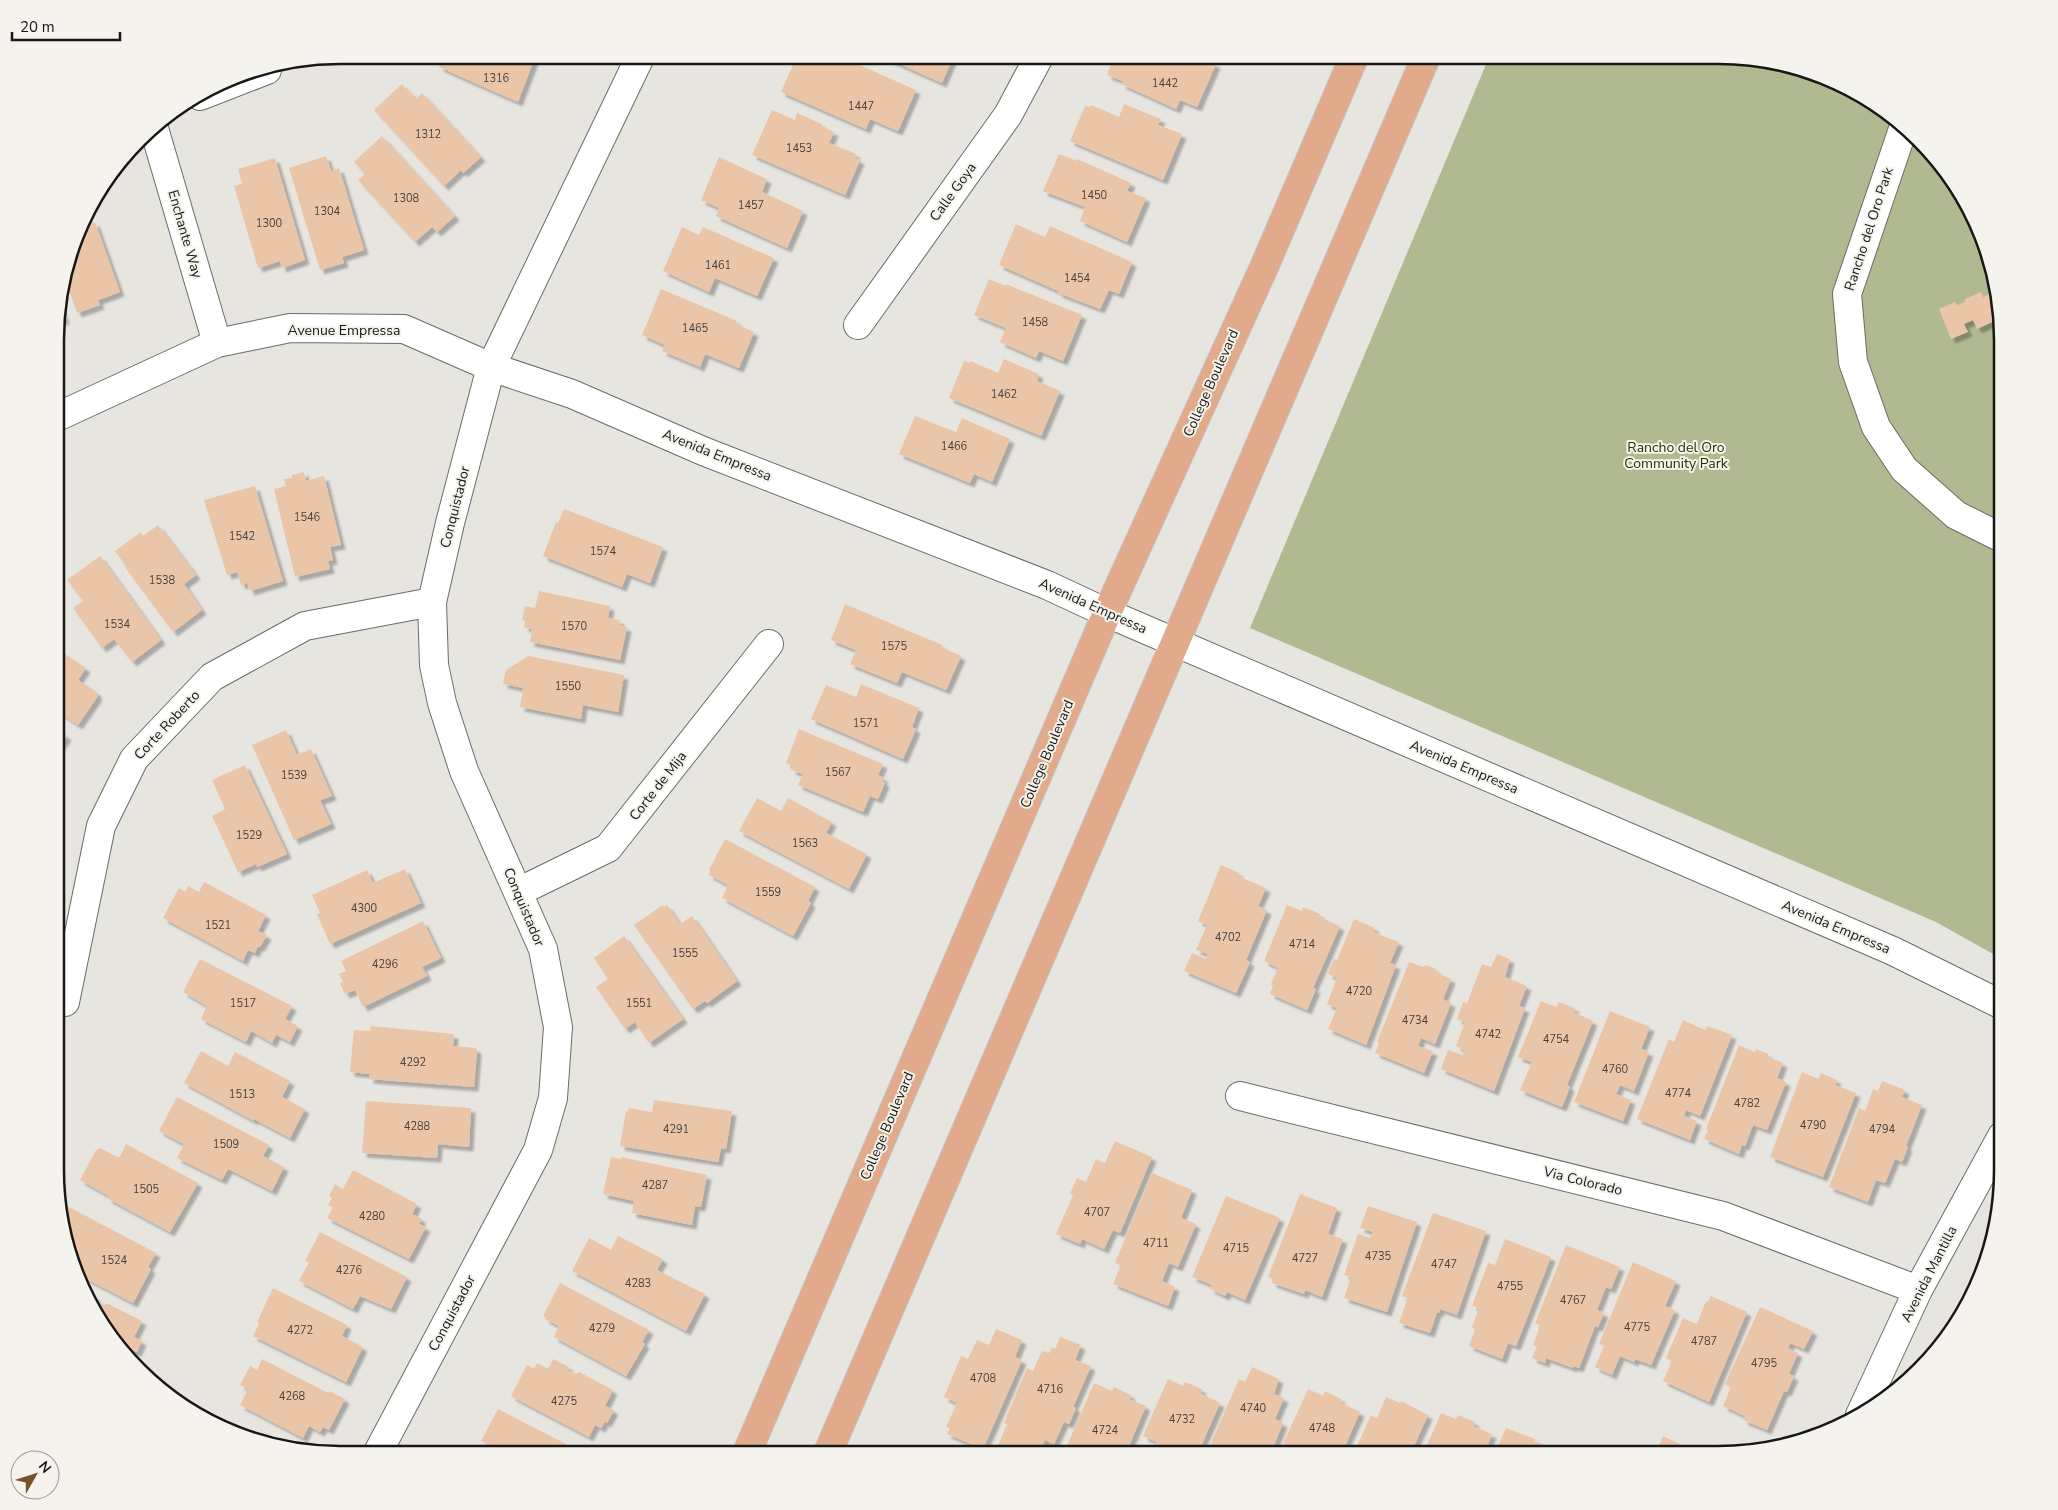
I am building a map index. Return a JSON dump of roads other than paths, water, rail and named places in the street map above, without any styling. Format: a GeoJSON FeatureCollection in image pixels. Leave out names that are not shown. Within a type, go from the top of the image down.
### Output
{"type":"FeatureCollection","features":[{"type":"Feature","properties":{"kind":"main road","name":"College Boulevard"},"geometry":{"type":"LineString","coordinates":[[750,1446],[1107,614],[1265,264],[1351,64]]}},
{"type":"Feature","properties":{"kind":"main road"},"geometry":{"type":"LineString","coordinates":[[831,1446],[1424,64]]}},
{"type":"Feature","properties":{"kind":"street"},"geometry":{"type":"LineString","coordinates":[[491,367],[637,64]]}},
{"type":"Feature","properties":{"kind":"street","name":"Calle Goya"},"geometry":{"type":"LineString","coordinates":[[858,325],[1008,115],[1035,64]]}},
{"type":"Feature","properties":{"kind":"street","name":"Rancho del Oro Park"},"geometry":{"type":"LineString","coordinates":[[1901,133],[1847,294],[1853,362],[1876,427],[1904,469],[1956,515],[1994,534]]}},
{"type":"Feature","properties":{"kind":"street","name":"Enchante Way"},"geometry":{"type":"LineString","coordinates":[[156,134],[217,343]]}},
{"type":"Feature","properties":{"kind":"street","name":"Avenue Empressa"},"geometry":{"type":"LineString","coordinates":[[64,414],[217,343],[290,328],[404,329],[491,367]]}},
{"type":"Feature","properties":{"kind":"street","name":"Conquistador"},"geometry":{"type":"LineString","coordinates":[[381,1446],[538,1150],[553,1098],[558,1028],[543,949],[464,771],[442,703],[434,664],[432,602],[450,523],[491,367]]}},
{"type":"Feature","properties":{"kind":"street","name":"Avenida Empressa"},"geometry":{"type":"LineString","coordinates":[[491,367],[572,394],[703,450],[1047,586],[1107,614],[1893,951],[1994,1001]]}},
{"type":"Feature","properties":{"kind":"street","name":"Corte Roberto"},"geometry":{"type":"LineString","coordinates":[[65,1002],[101,826],[134,759],[212,677],[305,626],[432,602]]}},
{"type":"Feature","properties":{"kind":"street","name":"Corte de Mija"},"geometry":{"type":"LineString","coordinates":[[518,892],[608,848],[769,644]]}},
{"type":"Feature","properties":{"kind":"street","name":"Via Colorado"},"geometry":{"type":"LineString","coordinates":[[1240,1096],[1723,1216],[1918,1290]]}},
{"type":"Feature","properties":{"kind":"street","name":"Avenida Mantilla"},"geometry":{"type":"LineString","coordinates":[[1865,1403],[1918,1290],[1994,1151]]}},
{"type":"Feature","properties":{"kind":"park label","name":"Rancho del Oro Community Park"},"geometry":{"type":"Point","coordinates":[1676,456]}}]}
